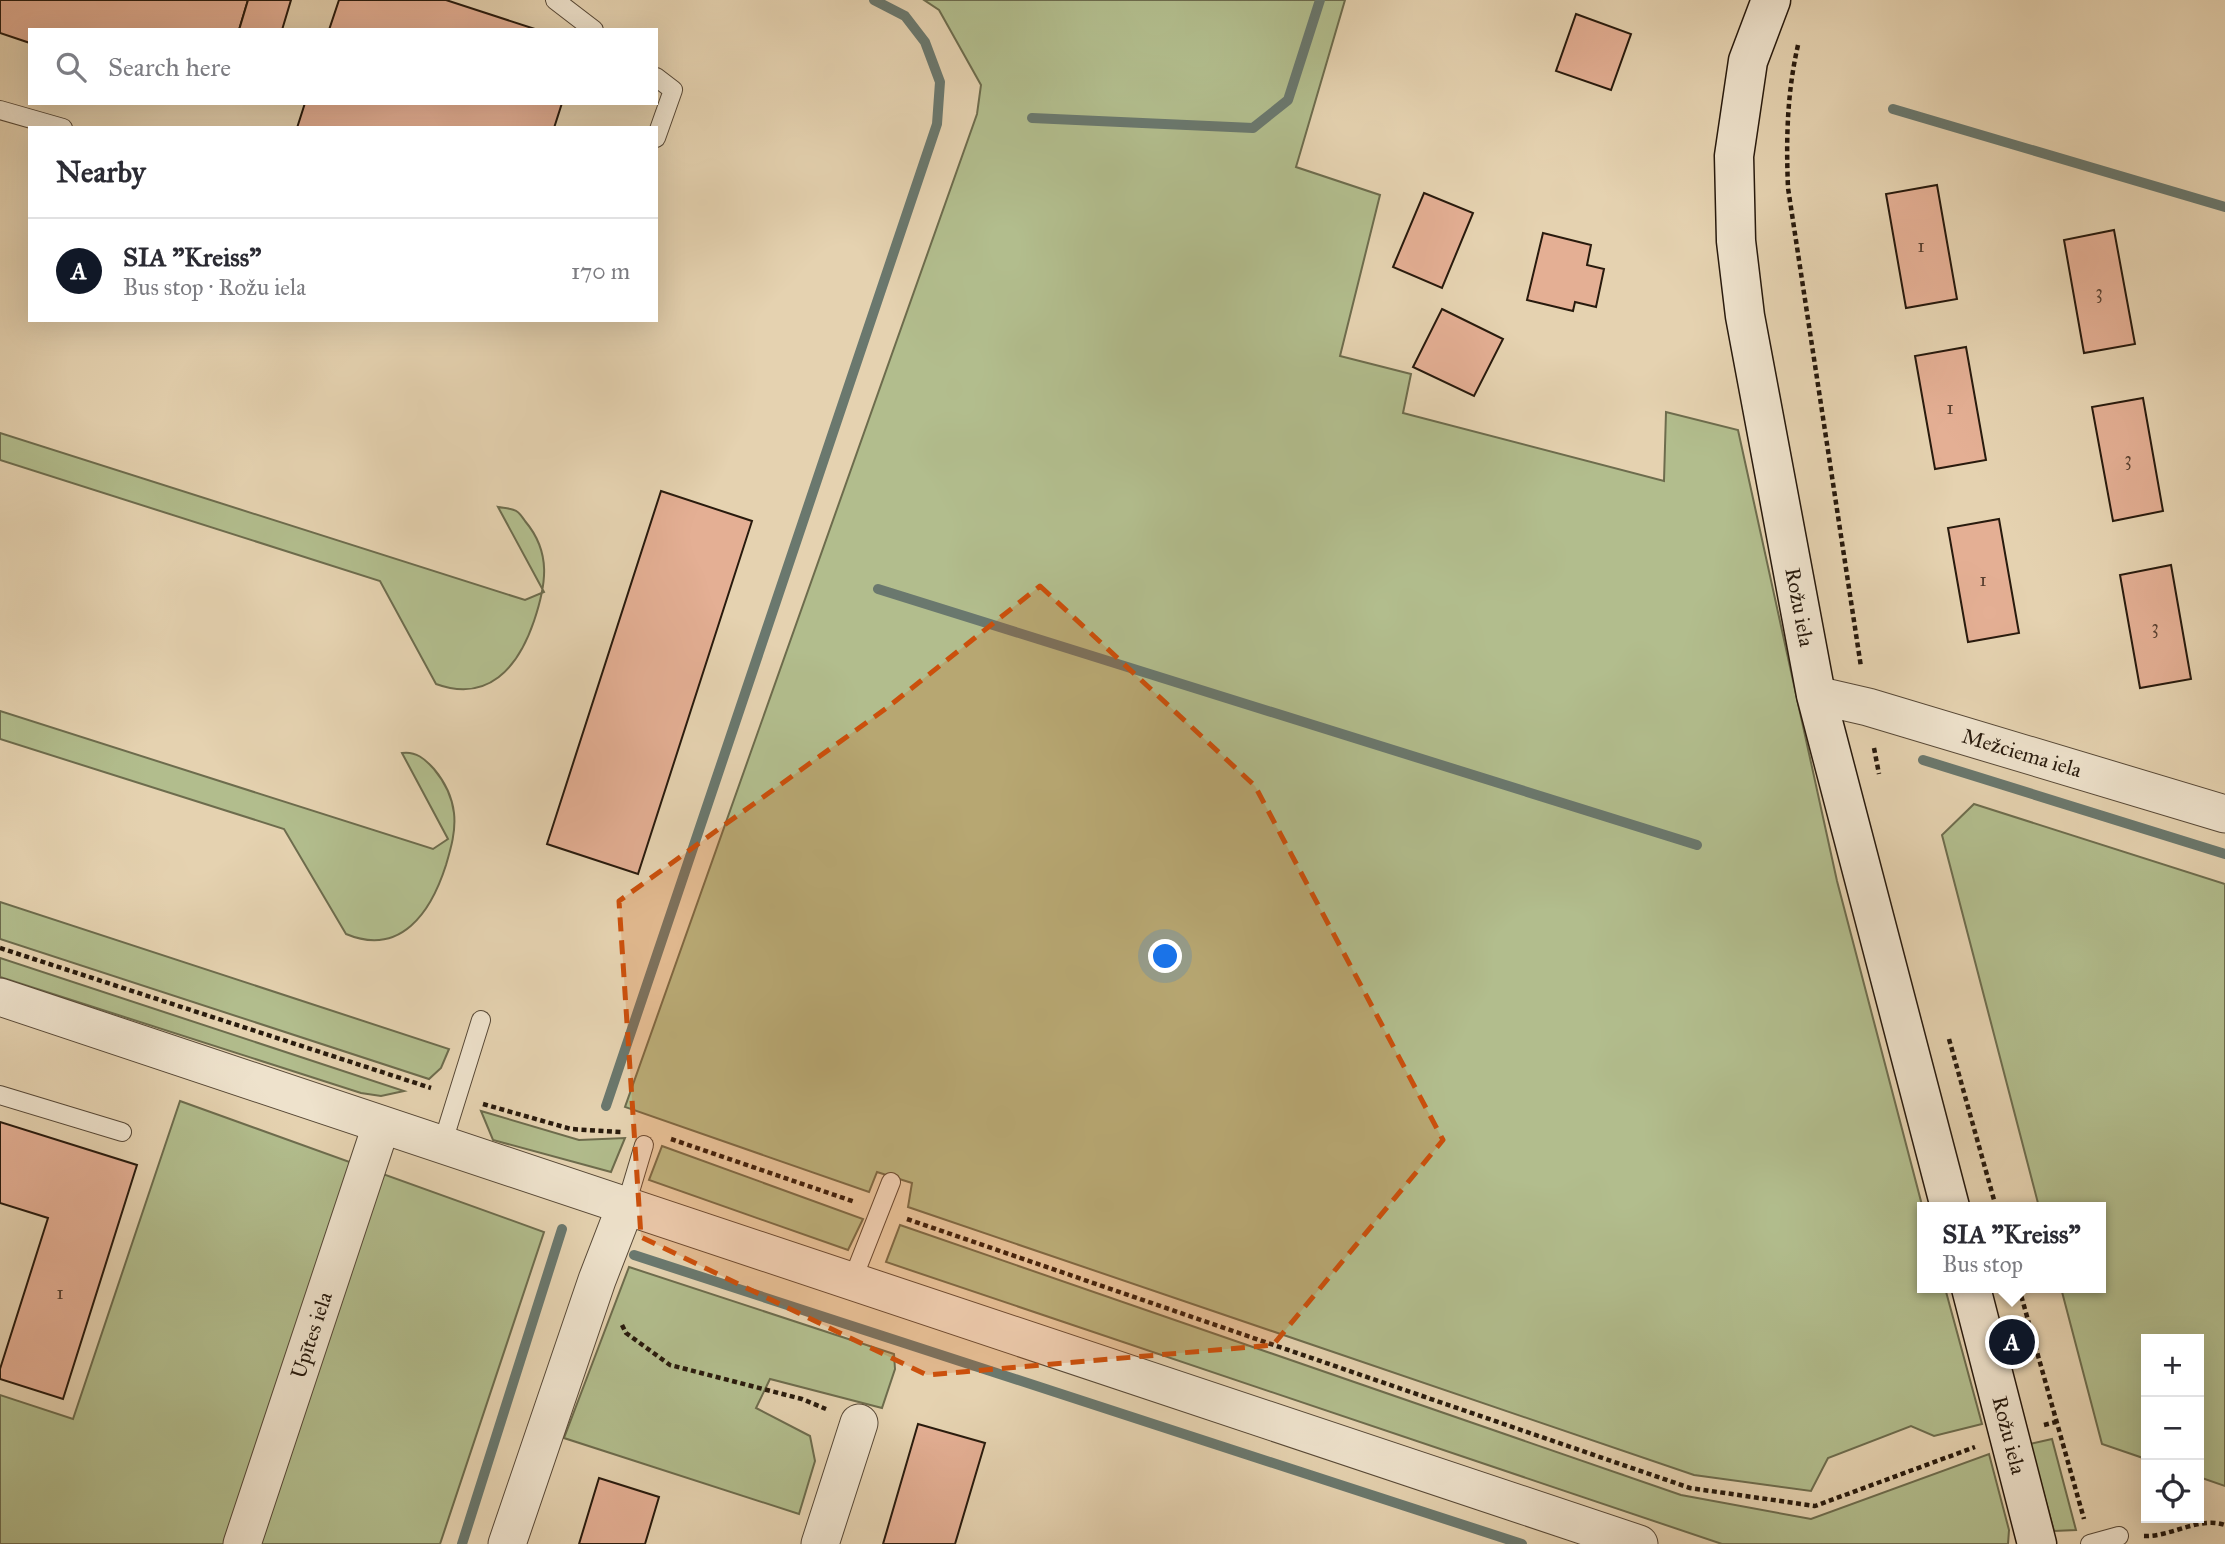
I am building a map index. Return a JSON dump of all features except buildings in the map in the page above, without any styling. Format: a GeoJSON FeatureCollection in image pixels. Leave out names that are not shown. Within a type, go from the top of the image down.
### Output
{"type":"FeatureCollection","features":[{"type":"Feature","properties":{"kind":"street","name":"Rožu iela"},"geometry":{"type":"LineString","coordinates":[[1771,0],[1748,61],[1734,156],[1736,241],[1745,316],[1816,695],[1949,1202]]}},
{"type":"Feature","properties":{"kind":"street","name":"Mežciema iela"},"geometry":{"type":"LineString","coordinates":[[1816,695],[1868,707],[2225,814]]}},
{"type":"Feature","properties":{"kind":"street"},"geometry":{"type":"LineString","coordinates":[[0,997],[1639,1544]]}},
{"type":"Feature","properties":{"kind":"street","name":"Upītes iela"},"geometry":{"type":"LineString","coordinates":[[242,1544],[381,1126]]}},
{"type":"Feature","properties":{"kind":"street"},"geometry":{"type":"LineString","coordinates":[[507,1544],[597,1280],[626,1205]]}},
{"type":"Feature","properties":{"kind":"street","name":"Rožu iela"},"geometry":{"type":"LineString","coordinates":[[1972,1293],[2037,1544]]}},
{"type":"Feature","properties":{"kind":"street"},"geometry":{"type":"LineString","coordinates":[[820,1544],[859,1423]]}},
{"type":"Feature","properties":{"kind":"lane"},"geometry":{"type":"LineString","coordinates":[[555,0],[591,28]]}},
{"type":"Feature","properties":{"kind":"lane"},"geometry":{"type":"LineString","coordinates":[[658,79],[673,90],[658,132]]}},
{"type":"Feature","properties":{"kind":"lane"},"geometry":{"type":"LineString","coordinates":[[0,110],[55,126]]}},
{"type":"Feature","properties":{"kind":"lane"},"geometry":{"type":"LineString","coordinates":[[442,1145],[481,1020]]}},
{"type":"Feature","properties":{"kind":"lane"},"geometry":{"type":"LineString","coordinates":[[0,1095],[122,1132]]}},
{"type":"Feature","properties":{"kind":"lane"},"geometry":{"type":"LineString","coordinates":[[626,1205],[644,1145]]}},
{"type":"Feature","properties":{"kind":"lane"},"geometry":{"type":"LineString","coordinates":[[852,1281],[891,1182]]}},
{"type":"Feature","properties":{"kind":"lane"},"geometry":{"type":"LineString","coordinates":[[2090,1544],[2119,1536]]}},
{"type":"Feature","properties":{"kind":"path"},"geometry":{"type":"LineString","coordinates":[[1798,42],[1789,91],[1786,137],[1788,188],[1879,775]]}},
{"type":"Feature","properties":{"kind":"path"},"geometry":{"type":"LineString","coordinates":[[0,948],[457,1097],[571,1129],[626,1132]]}},
{"type":"Feature","properties":{"kind":"path"},"geometry":{"type":"LineString","coordinates":[[1949,1039],[1995,1202]]}},
{"type":"Feature","properties":{"kind":"path"},"geometry":{"type":"LineString","coordinates":[[666,1138],[1690,1488],[1815,1506],[2009,1436],[2056,1422]]}},
{"type":"Feature","properties":{"kind":"path"},"geometry":{"type":"LineString","coordinates":[[597,1280],[626,1333],[670,1365],[802,1399],[859,1423]]}},
{"type":"Feature","properties":{"kind":"path"},"geometry":{"type":"LineString","coordinates":[[2020,1293],[2090,1544]]}},
{"type":"Feature","properties":{"kind":"path"},"geometry":{"type":"LineString","coordinates":[[2119,1536],[2155,1536],[2213,1521],[2225,1525]]}},
{"type":"Feature","properties":{"kind":"highlighted area"},"geometry":{"type":"Polygon","coordinates":[[[1040,586],[1255,786],[1443,1140],[1273,1345],[927,1375],[641,1237],[619,901],[888,707],[1040,586]]]}},
{"type":"Feature","properties":{"kind":"green space"},"geometry":{"type":"Polygon","coordinates":[[[924,0],[1345,0],[1296,167],[1380,195],[1340,356],[1411,374],[1403,413],[1664,481],[1666,412],[1738,430],[1837,881],[1921,1202],[1917,1202],[1917,1293],[1946,1293],[1982,1424],[1934,1436],[1911,1426],[1828,1458],[1811,1491],[1694,1475],[908,1207],[912,1183],[877,1172],[869,1192],[625,1107],[977,114],[981,85],[939,10],[924,0]]]}},
{"type":"Feature","properties":{"kind":"green space"},"geometry":{"type":"Polygon","coordinates":[[[0,433],[525,600],[542,593],[534,621],[510,667],[486,685],[471,689],[454,689],[436,684],[380,581],[0,460],[0,433]]]}},
{"type":"Feature","properties":{"kind":"green space"},"geometry":{"type":"Polygon","coordinates":[[[498,507],[517,512],[534,533],[543,557],[542,589],[498,507]]]}},
{"type":"Feature","properties":{"kind":"green space"},"geometry":{"type":"Polygon","coordinates":[[[0,711],[433,849],[448,839],[402,753],[416,755],[438,774],[453,807],[453,839],[440,882],[422,914],[398,935],[383,940],[365,940],[346,934],[284,829],[0,739],[0,711]]]}},
{"type":"Feature","properties":{"kind":"green space"},"geometry":{"type":"Polygon","coordinates":[[[1974,804],[2225,884],[2225,1486],[2204,1479],[2204,1334],[2141,1334],[2141,1457],[2102,1444],[2062,1293],[2106,1293],[2106,1202],[2038,1202],[1942,835],[1974,804]]]}},
{"type":"Feature","properties":{"kind":"green space"},"geometry":{"type":"Polygon","coordinates":[[[0,902],[449,1049],[441,1068],[429,1079],[0,939],[0,902]]]}},
{"type":"Feature","properties":{"kind":"green space"},"geometry":{"type":"Polygon","coordinates":[[[0,958],[404,1091],[381,1096],[361,1093],[0,977],[0,958]]]}},
{"type":"Feature","properties":{"kind":"green space"},"geometry":{"type":"Polygon","coordinates":[[[180,1101],[544,1232],[440,1544],[0,1544],[0,1395],[73,1419],[180,1101]]]}},
{"type":"Feature","properties":{"kind":"green space"},"geometry":{"type":"Polygon","coordinates":[[[481,1111],[579,1140],[625,1138],[611,1172],[493,1140],[481,1111]]]}},
{"type":"Feature","properties":{"kind":"green space"},"geometry":{"type":"Polygon","coordinates":[[[662,1146],[863,1219],[848,1250],[649,1180],[662,1146]]]}},
{"type":"Feature","properties":{"kind":"green space"},"geometry":{"type":"Polygon","coordinates":[[[900,1225],[1681,1495],[1811,1519],[1989,1454],[2009,1530],[2008,1544],[1722,1544],[886,1262],[900,1225]]]}},
{"type":"Feature","properties":{"kind":"green space"},"geometry":{"type":"Polygon","coordinates":[[[629,1267],[894,1354],[895,1369],[882,1408],[770,1379],[756,1408],[810,1436],[815,1461],[799,1514],[564,1438],[629,1267]]]}},
{"type":"Feature","properties":{"kind":"green space"},"geometry":{"type":"Polygon","coordinates":[[[2052,1439],[2076,1530],[2054,1531],[2030,1444],[2052,1439]]]}},
{"type":"Feature","properties":{"kind":"waterway"},"geometry":{"type":"LineString","coordinates":[[606,1106],[937,124],[940,82],[925,42],[905,16],[874,0]]}},
{"type":"Feature","properties":{"kind":"waterway"},"geometry":{"type":"LineString","coordinates":[[1032,118],[1253,128],[1288,100],[1320,0]]}},
{"type":"Feature","properties":{"kind":"waterway"},"geometry":{"type":"LineString","coordinates":[[1893,109],[2225,207]]}},
{"type":"Feature","properties":{"kind":"waterway"},"geometry":{"type":"LineString","coordinates":[[878,589],[1697,845]]}},
{"type":"Feature","properties":{"kind":"waterway"},"geometry":{"type":"LineString","coordinates":[[1923,760],[2225,854]]}},
{"type":"Feature","properties":{"kind":"waterway"},"geometry":{"type":"LineString","coordinates":[[462,1544],[562,1229]]}},
{"type":"Feature","properties":{"kind":"waterway"},"geometry":{"type":"LineString","coordinates":[[634,1255],[1522,1544]]}},
{"type":"Feature","properties":{"kind":"place","name":"SIA \"Kreiss\""},"geometry":{"type":"Point","coordinates":[2012,1342]}}]}
